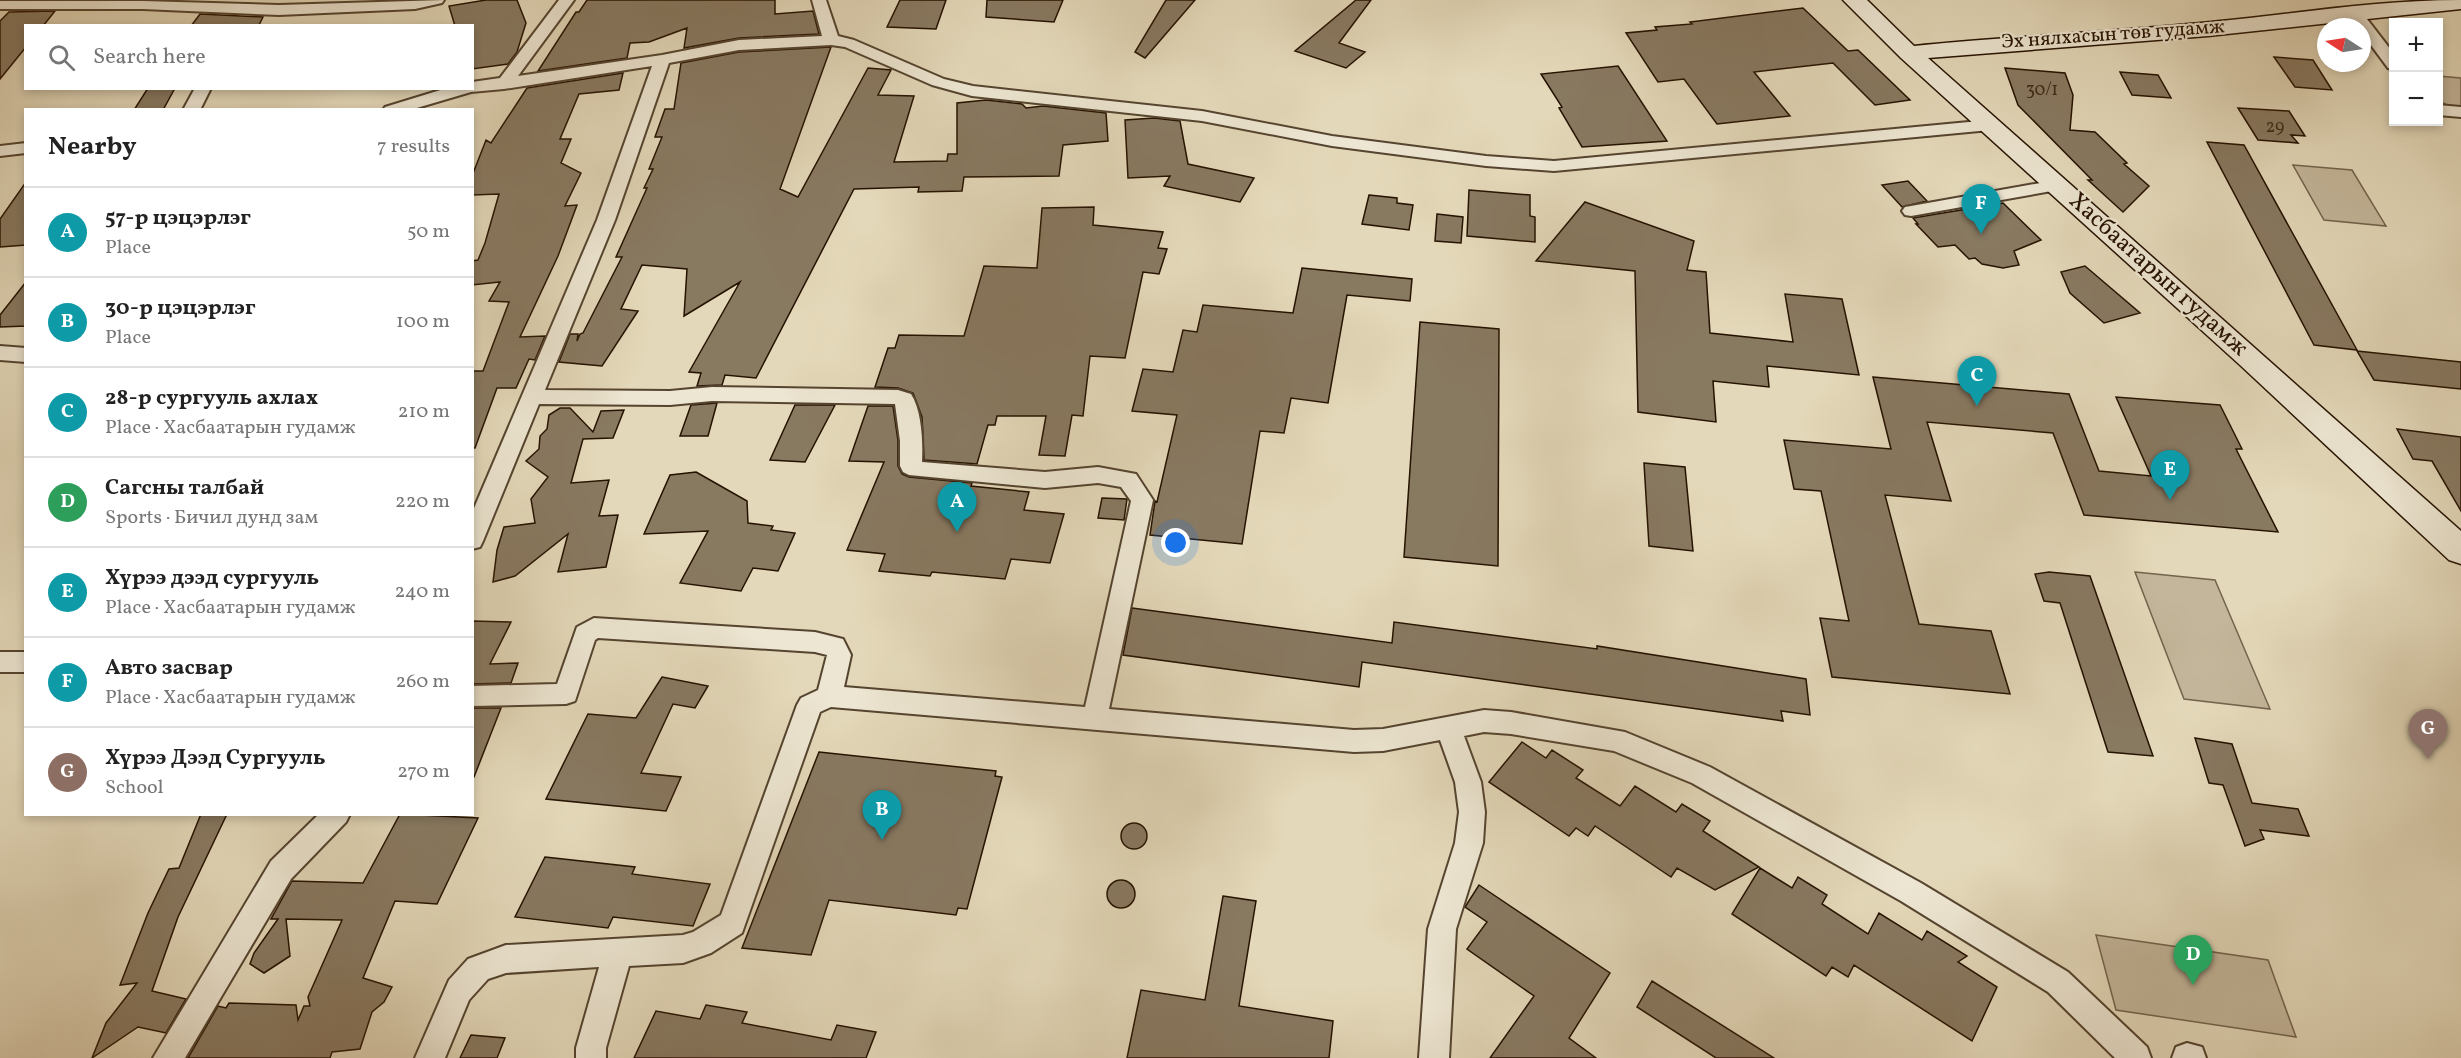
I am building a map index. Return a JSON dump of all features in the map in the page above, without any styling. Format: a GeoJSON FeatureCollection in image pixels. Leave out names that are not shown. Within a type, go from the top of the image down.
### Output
{"type":"FeatureCollection","features":[{"type":"Feature","properties":{"kind":"street"},"geometry":{"type":"LineString","coordinates":[[504,84],[567,0]]}},
{"type":"Feature","properties":{"kind":"street"},"geometry":{"type":"LineString","coordinates":[[819,0],[831,40]]}},
{"type":"Feature","properties":{"kind":"street","name":"Хасбаатарын гудамж"},"geometry":{"type":"LineString","coordinates":[[1854,0],[1909,53],[2461,551]]}},
{"type":"Feature","properties":{"kind":"street"},"geometry":{"type":"LineString","coordinates":[[0,5],[279,9],[415,5],[430,1]]}},
{"type":"Feature","properties":{"kind":"street","name":"Эх нялхасын төв гудамж"},"geometry":{"type":"LineString","coordinates":[[1909,53],[1997,44],[2208,29],[2461,2]]}},
{"type":"Feature","properties":{"kind":"street"},"geometry":{"type":"LineString","coordinates":[[2355,13],[2389,58]]}},
{"type":"Feature","properties":{"kind":"street"},"geometry":{"type":"LineString","coordinates":[[474,87],[662,60],[739,45],[831,40],[849,43],[955,88],[1202,116],[1332,141],[1485,161],[1574,166],[1983,118]]}},
{"type":"Feature","properties":{"kind":"street"},"geometry":{"type":"LineString","coordinates":[[1983,118],[1965,95],[1962,79],[1966,66],[1977,54],[1997,44]]}},
{"type":"Feature","properties":{"kind":"street"},"geometry":{"type":"LineString","coordinates":[[474,536],[606,220],[662,60]]}},
{"type":"Feature","properties":{"kind":"street"},"geometry":{"type":"LineString","coordinates":[[192,108],[202,90]]}},
{"type":"Feature","properties":{"kind":"street"},"geometry":{"type":"LineString","coordinates":[[418,106],[461,90]]}},
{"type":"Feature","properties":{"kind":"street"},"geometry":{"type":"LineString","coordinates":[[2443,110],[2461,112]]}},
{"type":"Feature","properties":{"kind":"street"},"geometry":{"type":"LineString","coordinates":[[0,150],[24,148]]}},
{"type":"Feature","properties":{"kind":"street"},"geometry":{"type":"LineString","coordinates":[[1911,211],[2057,185]]}},
{"type":"Feature","properties":{"kind":"street"},"geometry":{"type":"LineString","coordinates":[[0,353],[24,355]]}},
{"type":"Feature","properties":{"kind":"street"},"geometry":{"type":"LineString","coordinates":[[533,397],[670,398],[712,394],[898,397],[904,399],[910,438],[911,466],[917,470],[1045,480],[1098,475],[1128,480],[1142,500],[1095,717]]}},
{"type":"Feature","properties":{"kind":"street"},"geometry":{"type":"LineString","coordinates":[[474,696],[566,694],[585,634],[594,628],[815,642],[834,646],[839,655],[829,696]]}},
{"type":"Feature","properties":{"kind":"street"},"geometry":{"type":"LineString","coordinates":[[0,662],[24,662]]}},
{"type":"Feature","properties":{"kind":"street"},"geometry":{"type":"LineString","coordinates":[[430,1058],[459,990],[478,969],[506,960],[682,950],[702,943],[732,924],[810,705],[829,696],[1354,741],[1383,740],[1484,721],[1511,723],[1616,740],[1701,775],[1911,892],[2058,982],[2136,1058]]}},
{"type":"Feature","properties":{"kind":"street"},"geometry":{"type":"LineString","coordinates":[[1434,1058],[1442,929],[1469,843],[1472,812],[1468,782],[1448,728]]}},
{"type":"Feature","properties":{"kind":"street"},"geometry":{"type":"LineString","coordinates":[[168,1058],[281,870],[335,816]]}},
{"type":"Feature","properties":{"kind":"street"},"geometry":{"type":"LineString","coordinates":[[591,1058],[591,1048],[618,953]]}},
{"type":"Feature","properties":{"kind":"shaded area"},"geometry":{"type":"Polygon","coordinates":[[[2443,76],[2461,78],[2461,108],[2443,103],[2443,76]]]}},
{"type":"Feature","properties":{"kind":"shaded area"},"geometry":{"type":"Polygon","coordinates":[[[2293,165],[2352,170],[2386,226],[2324,220],[2293,165]]]}},
{"type":"Feature","properties":{"kind":"shaded area"},"geometry":{"type":"Polygon","coordinates":[[[2135,572],[2215,580],[2270,709],[2184,699],[2135,572]]]}},
{"type":"Feature","properties":{"kind":"shaded area"},"geometry":{"type":"Polygon","coordinates":[[[2096,935],[2268,960],[2296,1037],[2116,1010],[2096,935]]]}},
{"type":"Feature","properties":{"kind":"building"},"geometry":{"type":"Polygon","coordinates":[[[486,0],[517,0],[526,23],[517,52],[508,64],[474,69],[474,24],[454,24],[449,6],[486,0]]]}},
{"type":"Feature","properties":{"kind":"building"},"geometry":{"type":"Polygon","coordinates":[[[587,0],[775,0],[775,14],[813,11],[819,34],[739,38],[684,48],[687,28],[649,42],[630,43],[627,58],[538,71],[576,12],[579,12],[587,0]]]}},
{"type":"Feature","properties":{"kind":"building"},"geometry":{"type":"Polygon","coordinates":[[[900,0],[946,0],[936,29],[887,27],[900,0]]]}},
{"type":"Feature","properties":{"kind":"building"},"geometry":{"type":"Polygon","coordinates":[[[987,0],[1063,0],[1054,22],[986,17],[987,0]]]}},
{"type":"Feature","properties":{"kind":"building"},"geometry":{"type":"Polygon","coordinates":[[[1166,0],[1195,0],[1145,58],[1135,52],[1166,0]]]}},
{"type":"Feature","properties":{"kind":"building"},"geometry":{"type":"Polygon","coordinates":[[[1356,0],[1371,0],[1339,43],[1365,52],[1346,68],[1295,51],[1356,0]]]}},
{"type":"Feature","properties":{"kind":"building"},"geometry":{"type":"Polygon","coordinates":[[[1803,8],[1848,51],[1858,50],[1910,100],[1875,105],[1833,63],[1754,72],[1790,116],[1717,124],[1684,79],[1658,82],[1626,33],[1657,30],[1655,27],[1692,24],[1690,22],[1803,8]]]}},
{"type":"Feature","properties":{"kind":"building"},"geometry":{"type":"Polygon","coordinates":[[[55,11],[45,24],[24,24],[24,49],[0,79],[0,21],[9,12],[55,11]]]}},
{"type":"Feature","properties":{"kind":"building"},"geometry":{"type":"Polygon","coordinates":[[[200,14],[263,17],[260,24],[192,24],[200,14]]]}},
{"type":"Feature","properties":{"kind":"building"},"geometry":{"type":"Polygon","coordinates":[[[831,47],[780,189],[798,197],[868,68],[891,70],[878,95],[914,96],[894,162],[947,161],[948,154],[957,154],[957,103],[986,100],[1022,104],[1026,108],[1043,106],[1106,113],[1108,141],[1063,145],[1059,176],[964,177],[962,191],[918,192],[919,187],[854,189],[756,378],[725,375],[722,385],[697,386],[701,373],[689,372],[740,282],[684,316],[687,269],[642,265],[621,309],[638,311],[602,366],[559,362],[570,334],[578,334],[577,341],[583,333],[622,257],[616,257],[647,188],[644,188],[653,169],[649,169],[662,137],[655,137],[665,109],[674,109],[681,63],[739,52],[831,47]]]}},
{"type":"Feature","properties":{"kind":"building"},"geometry":{"type":"Polygon","coordinates":[[[2274,57],[2313,60],[2317,72],[2321,72],[2332,90],[2295,87],[2274,57]]]}},
{"type":"Feature","properties":{"kind":"building"},"geometry":{"type":"Polygon","coordinates":[[[1618,66],[1667,141],[1582,147],[1559,108],[1562,107],[1541,74],[1618,66]]]}},
{"type":"Feature","properties":{"kind":"building"},"geometry":{"type":"Polygon","coordinates":[[[2005,68],[2065,73],[2073,95],[2070,130],[2095,132],[2127,163],[2124,164],[2149,186],[2123,212],[2088,180],[2092,180],[2018,105],[2005,68]]]}},
{"type":"Feature","properties":{"kind":"building"},"geometry":{"type":"Polygon","coordinates":[[[2120,72],[2158,75],[2171,98],[2132,95],[2120,72]]]}},
{"type":"Feature","properties":{"kind":"building"},"geometry":{"type":"Polygon","coordinates":[[[623,73],[619,90],[579,94],[560,139],[571,139],[561,163],[581,173],[565,206],[577,205],[558,256],[520,337],[545,336],[535,360],[529,359],[516,388],[497,388],[474,448],[474,371],[483,371],[509,302],[489,301],[500,282],[474,285],[474,261],[478,260],[485,243],[499,194],[474,195],[474,171],[486,140],[491,143],[527,88],[623,73]]]}},
{"type":"Feature","properties":{"kind":"building"},"geometry":{"type":"Polygon","coordinates":[[[147,90],[174,90],[164,108],[135,108],[147,90]]]}},
{"type":"Feature","properties":{"kind":"building"},"geometry":{"type":"Polygon","coordinates":[[[2238,108],[2289,111],[2305,136],[2291,135],[2298,143],[2258,140],[2238,108]]]}},
{"type":"Feature","properties":{"kind":"building"},"geometry":{"type":"Polygon","coordinates":[[[1154,118],[1180,121],[1188,164],[1254,178],[1240,202],[1164,186],[1170,176],[1128,178],[1125,120],[1154,118]]]}},
{"type":"Feature","properties":{"kind":"building"},"geometry":{"type":"Polygon","coordinates":[[[2207,142],[2244,145],[2357,350],[2314,345],[2207,142]]]}},
{"type":"Feature","properties":{"kind":"building"},"geometry":{"type":"Polygon","coordinates":[[[1908,181],[1927,201],[1902,207],[1882,185],[1908,181]]]}},
{"type":"Feature","properties":{"kind":"building"},"geometry":{"type":"Polygon","coordinates":[[[24,185],[24,245],[0,247],[0,219],[24,185]]]}},
{"type":"Feature","properties":{"kind":"building"},"geometry":{"type":"Polygon","coordinates":[[[1469,190],[1530,195],[1530,216],[1535,217],[1535,242],[1467,236],[1469,190]]]}},
{"type":"Feature","properties":{"kind":"building"},"geometry":{"type":"Polygon","coordinates":[[[1369,195],[1397,198],[1397,203],[1413,205],[1409,230],[1362,224],[1369,195]]]}},
{"type":"Feature","properties":{"kind":"building"},"geometry":{"type":"Polygon","coordinates":[[[1585,202],[1694,241],[1687,270],[1706,272],[1710,333],[1793,342],[1785,294],[1842,299],[1859,375],[1767,366],[1769,387],[1713,381],[1716,422],[1638,412],[1635,271],[1536,261],[1585,202]]]}},
{"type":"Feature","properties":{"kind":"building"},"geometry":{"type":"Polygon","coordinates":[[[2003,203],[2041,240],[2014,251],[2019,265],[2003,268],[1982,264],[1975,258],[1969,259],[1955,245],[1938,247],[1913,218],[2003,203]]]}},
{"type":"Feature","properties":{"kind":"building"},"geometry":{"type":"Polygon","coordinates":[[[1094,207],[1093,225],[1163,232],[1158,248],[1167,249],[1159,274],[1143,272],[1125,358],[1090,356],[1083,416],[1072,415],[1065,456],[1039,455],[1046,416],[997,416],[995,425],[988,425],[977,464],[924,460],[922,417],[913,393],[898,388],[875,387],[888,348],[895,348],[899,335],[964,336],[984,266],[1037,268],[1042,208],[1094,207]]]}},
{"type":"Feature","properties":{"kind":"building"},"geometry":{"type":"Polygon","coordinates":[[[1437,214],[1463,217],[1461,243],[1435,241],[1437,214]]]}},
{"type":"Feature","properties":{"kind":"building"},"geometry":{"type":"Polygon","coordinates":[[[2085,266],[2140,313],[2104,323],[2070,293],[2061,272],[2085,266]]]}},
{"type":"Feature","properties":{"kind":"building"},"geometry":{"type":"Polygon","coordinates":[[[1302,268],[1412,279],[1410,301],[1347,295],[1328,403],[1291,398],[1284,433],[1260,431],[1242,544],[1150,535],[1155,501],[1157,502],[1177,415],[1132,411],[1143,369],[1173,372],[1183,330],[1197,332],[1203,305],[1293,313],[1302,268]]]}},
{"type":"Feature","properties":{"kind":"building"},"geometry":{"type":"Polygon","coordinates":[[[24,285],[24,326],[0,327],[0,315],[24,285]]]}},
{"type":"Feature","properties":{"kind":"building"},"geometry":{"type":"Polygon","coordinates":[[[1420,322],[1499,329],[1498,566],[1404,557],[1420,322]]]}},
{"type":"Feature","properties":{"kind":"building"},"geometry":{"type":"Polygon","coordinates":[[[2357,351],[2461,362],[2461,389],[2374,380],[2357,351]]]}},
{"type":"Feature","properties":{"kind":"building"},"geometry":{"type":"Polygon","coordinates":[[[1873,377],[2069,394],[2099,471],[2151,476],[2116,397],[2220,405],[2242,449],[2236,449],[2278,532],[2084,515],[2053,433],[1927,422],[1951,501],[1885,495],[1919,624],[1991,631],[2010,694],[1832,677],[1820,618],[1849,621],[1821,491],[1794,489],[1784,440],[1891,449],[1873,377]]]}},
{"type":"Feature","properties":{"kind":"building"},"geometry":{"type":"Polygon","coordinates":[[[717,403],[708,436],[680,436],[691,405],[717,403]]]}},
{"type":"Feature","properties":{"kind":"building"},"geometry":{"type":"Polygon","coordinates":[[[795,405],[835,405],[805,462],[770,460],[795,405]]]}},
{"type":"Feature","properties":{"kind":"building"},"geometry":{"type":"Polygon","coordinates":[[[868,406],[893,406],[898,441],[898,466],[902,474],[909,477],[972,483],[971,486],[1029,492],[1024,510],[1064,514],[1050,563],[1011,559],[1005,579],[932,572],[930,576],[879,571],[885,554],[847,550],[884,462],[849,461],[868,406]]]}},
{"type":"Feature","properties":{"kind":"building"},"geometry":{"type":"Polygon","coordinates":[[[560,408],[570,408],[593,432],[601,411],[624,410],[613,438],[583,439],[571,483],[609,480],[599,516],[618,515],[606,567],[558,572],[568,534],[515,576],[493,582],[497,550],[504,527],[535,523],[531,499],[548,477],[526,461],[539,449],[540,436],[547,429],[549,415],[560,408]]]}},
{"type":"Feature","properties":{"kind":"building"},"geometry":{"type":"Polygon","coordinates":[[[2397,429],[2461,437],[2461,511],[2432,461],[2413,459],[2397,429]]]}},
{"type":"Feature","properties":{"kind":"building"},"geometry":{"type":"Polygon","coordinates":[[[1644,463],[1685,467],[1693,551],[1649,546],[1644,463]]]}},
{"type":"Feature","properties":{"kind":"building"},"geometry":{"type":"Polygon","coordinates":[[[696,472],[747,501],[748,523],[773,526],[771,530],[795,533],[778,571],[753,568],[741,591],[680,583],[708,531],[644,534],[670,475],[696,472]]]}},
{"type":"Feature","properties":{"kind":"building"},"geometry":{"type":"Polygon","coordinates":[[[1102,498],[1127,499],[1124,520],[1098,518],[1102,498]]]}},
{"type":"Feature","properties":{"kind":"building"},"geometry":{"type":"Polygon","coordinates":[[[2049,572],[2090,576],[2153,756],[2108,752],[2060,603],[2044,601],[2035,574],[2049,572]]]}},
{"type":"Feature","properties":{"kind":"building"},"geometry":{"type":"Polygon","coordinates":[[[1132,608],[1392,643],[1394,622],[1597,649],[1597,646],[1806,679],[1810,715],[1781,711],[1783,721],[1362,662],[1359,687],[1123,655],[1132,608]]]}},
{"type":"Feature","properties":{"kind":"building"},"geometry":{"type":"Polygon","coordinates":[[[474,621],[511,622],[490,664],[518,663],[511,683],[474,684],[474,621]]]}},
{"type":"Feature","properties":{"kind":"building"},"geometry":{"type":"Polygon","coordinates":[[[662,677],[708,686],[695,708],[673,704],[641,773],[681,777],[666,811],[546,799],[588,714],[636,718],[662,677]]]}},
{"type":"Feature","properties":{"kind":"building"},"geometry":{"type":"Polygon","coordinates":[[[474,708],[501,708],[474,777],[474,708]]]}},
{"type":"Feature","properties":{"kind":"building"},"geometry":{"type":"Polygon","coordinates":[[[2195,738],[2232,744],[2252,803],[2298,809],[2309,836],[2260,830],[2264,839],[2245,846],[2223,785],[2209,783],[2195,738]]]}},
{"type":"Feature","properties":{"kind":"building"},"geometry":{"type":"Polygon","coordinates":[[[1522,742],[1546,758],[1552,750],[1583,770],[1576,778],[1620,806],[1635,786],[1676,812],[1682,804],[1710,821],[1703,831],[1759,867],[1715,890],[1677,868],[1671,877],[1595,826],[1588,836],[1576,828],[1569,836],[1489,782],[1522,742]]]}},
{"type":"Feature","properties":{"kind":"building"},"geometry":{"type":"Polygon","coordinates":[[[819,752],[996,771],[995,776],[1002,777],[967,909],[958,908],[956,915],[829,900],[811,955],[742,948],[819,752]]]}},
{"type":"Feature","properties":{"kind":"building"},"geometry":{"type":"Polygon","coordinates":[[[200,816],[226,816],[178,917],[152,991],[186,999],[166,1033],[138,1027],[92,1058],[106,1023],[137,983],[120,985],[148,913],[169,869],[179,868],[200,816]]]}},
{"type":"Feature","properties":{"kind":"building"},"geometry":{"type":"Polygon","coordinates":[[[399,816],[478,818],[437,904],[395,901],[363,978],[392,987],[384,1002],[372,1012],[360,1049],[332,1052],[330,1058],[188,1058],[218,1006],[226,1008],[229,1003],[296,1005],[298,1020],[304,1006],[310,1006],[308,997],[342,920],[286,919],[290,956],[264,973],[250,964],[254,953],[278,919],[271,919],[292,881],[363,883],[399,816]]]}},
{"type":"Feature","properties":{"kind":"building"},"geometry":{"type":"Polygon","coordinates":[[[1134,823],[1143,827],[1147,836],[1143,845],[1134,849],[1125,845],[1121,836],[1125,827],[1134,823]]]}},
{"type":"Feature","properties":{"kind":"building"},"geometry":{"type":"Polygon","coordinates":[[[545,857],[635,867],[632,874],[710,884],[693,926],[613,917],[608,928],[515,917],[545,857]]]}},
{"type":"Feature","properties":{"kind":"building"},"geometry":{"type":"Polygon","coordinates":[[[1760,868],[1792,888],[1798,877],[1827,895],[1822,904],[1868,934],[1879,913],[1922,940],[1927,931],[1967,956],[1958,962],[1997,987],[1972,1041],[1854,965],[1848,977],[1832,967],[1826,976],[1732,914],[1760,868]]]}},
{"type":"Feature","properties":{"kind":"building"},"geometry":{"type":"Polygon","coordinates":[[[1121,880],[1131,884],[1135,894],[1131,904],[1121,908],[1111,904],[1107,894],[1111,884],[1121,880]]]}},
{"type":"Feature","properties":{"kind":"building"},"geometry":{"type":"Polygon","coordinates":[[[1479,885],[1610,973],[1569,1038],[1596,1058],[1490,1058],[1534,996],[1467,949],[1487,922],[1465,907],[1479,885]]]}},
{"type":"Feature","properties":{"kind":"building"},"geometry":{"type":"Polygon","coordinates":[[[1223,896],[1256,901],[1239,1006],[1333,1021],[1329,1058],[1127,1058],[1141,990],[1205,1000],[1223,896]]]}},
{"type":"Feature","properties":{"kind":"building"},"geometry":{"type":"Polygon","coordinates":[[[1652,981],[1774,1058],[1716,1058],[1637,1007],[1652,981]]]}},
{"type":"Feature","properties":{"kind":"building"},"geometry":{"type":"Polygon","coordinates":[[[706,1005],[747,1012],[742,1023],[831,1040],[837,1025],[876,1032],[866,1058],[634,1058],[656,1011],[700,1019],[706,1005]]]}},
{"type":"Feature","properties":{"kind":"building"},"geometry":{"type":"Polygon","coordinates":[[[471,1035],[505,1038],[497,1058],[460,1058],[471,1035]]]}},
{"type":"Feature","properties":{"kind":"place","name":"Авто засвар"},"geometry":{"type":"Point","coordinates":[1981,234]}},
{"type":"Feature","properties":{"kind":"place","name":"28-р сургууль ахлах"},"geometry":{"type":"Point","coordinates":[1977,406]}},
{"type":"Feature","properties":{"kind":"place","name":"Хүрээ дээд сургууль"},"geometry":{"type":"Point","coordinates":[2170,500]}},
{"type":"Feature","properties":{"kind":"place","name":"57-р цэцэрлэг"},"geometry":{"type":"Point","coordinates":[957,532]}},
{"type":"Feature","properties":{"kind":"place","name":"Хүрээ Дээд Сургууль"},"geometry":{"type":"Point","coordinates":[2428,759]}},
{"type":"Feature","properties":{"kind":"place","name":"30-р цэцэрлэг"},"geometry":{"type":"Point","coordinates":[882,840]}},
{"type":"Feature","properties":{"kind":"place","name":"Сагсны талбай"},"geometry":{"type":"Point","coordinates":[2193,985]}}]}
